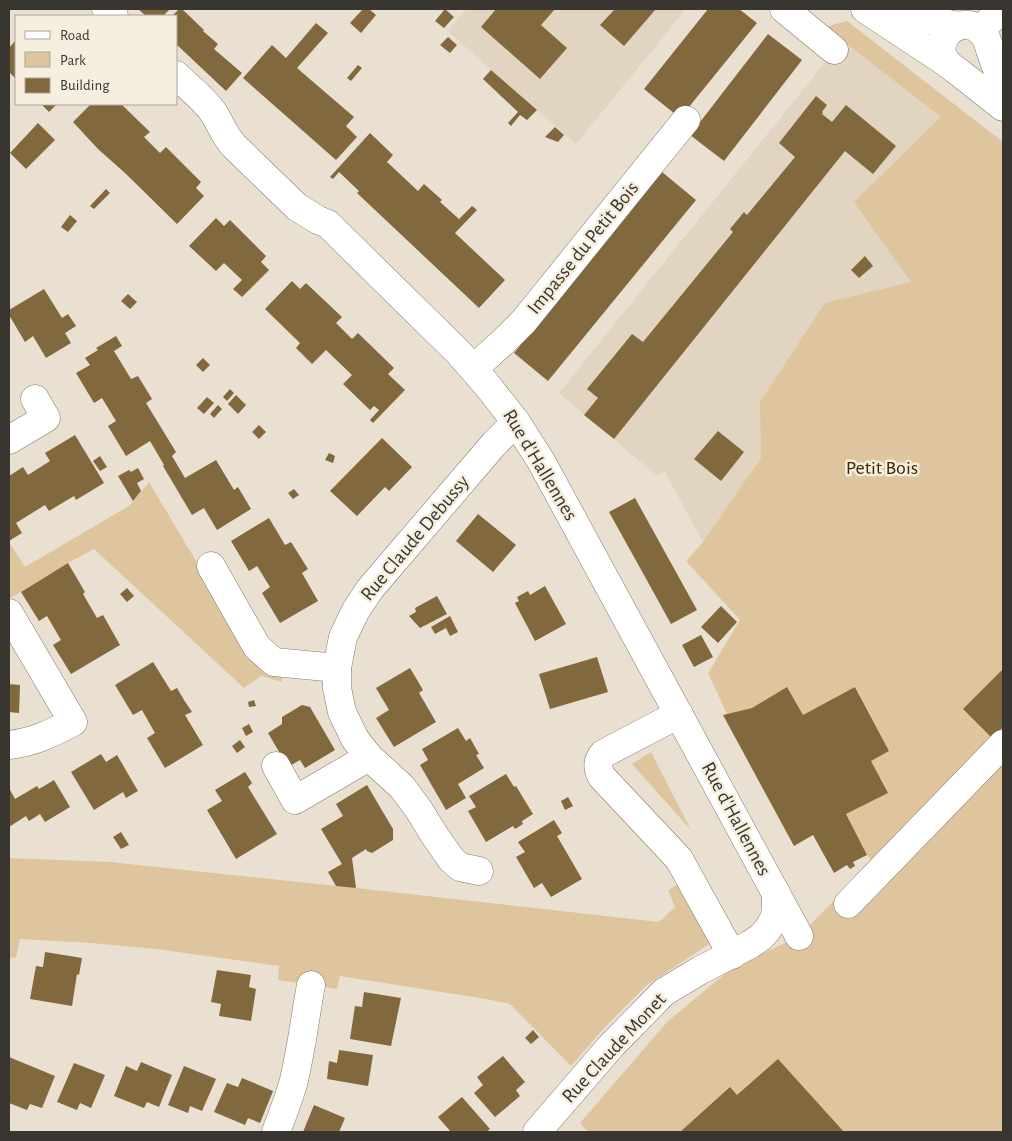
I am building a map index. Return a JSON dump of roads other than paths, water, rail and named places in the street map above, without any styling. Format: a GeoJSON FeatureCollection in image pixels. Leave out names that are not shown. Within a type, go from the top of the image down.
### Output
{"type":"FeatureCollection","features":[{"type":"Feature","properties":{"kind":"street"},"geometry":{"type":"LineString","coordinates":[[784,9],[834,50]]}},
{"type":"Feature","properties":{"kind":"street"},"geometry":{"type":"LineString","coordinates":[[865,9],[951,66],[1003,107]]}},
{"type":"Feature","properties":{"kind":"street"},"geometry":{"type":"LineString","coordinates":[[894,9],[976,34],[987,55],[981,65],[971,71],[963,72],[951,66],[942,52],[944,37],[949,31],[976,34]]}},
{"type":"Feature","properties":{"kind":"street"},"geometry":{"type":"LineString","coordinates":[[976,34],[1000,10]]}},
{"type":"Feature","properties":{"kind":"street"},"geometry":{"type":"LineString","coordinates":[[976,34],[1003,86]]}},
{"type":"Feature","properties":{"kind":"street","name":"Rue d'Hallennes"},"geometry":{"type":"LineString","coordinates":[[178,77],[213,112],[226,137],[234,146],[297,207],[328,224],[459,353],[516,422],[542,460],[799,936]]}},
{"type":"Feature","properties":{"kind":"street","name":"Impasse du Petit Bois"},"geometry":{"type":"LineString","coordinates":[[473,369],[524,321],[686,120]]}},
{"type":"Feature","properties":{"kind":"street"},"geometry":{"type":"LineString","coordinates":[[9,440],[46,418],[35,399]]}},
{"type":"Feature","properties":{"kind":"street","name":"Rue Claude Debussy"},"geometry":{"type":"LineString","coordinates":[[479,871],[460,867],[451,859],[402,787],[369,757],[355,739],[342,712],[337,668],[343,638],[356,610],[370,589],[494,444],[516,422]]}},
{"type":"Feature","properties":{"kind":"street"},"geometry":{"type":"LineString","coordinates":[[211,566],[257,647],[274,662],[337,668]]}},
{"type":"Feature","properties":{"kind":"street"},"geometry":{"type":"LineString","coordinates":[[9,745],[44,737],[73,722],[14,622]]}},
{"type":"Feature","properties":{"kind":"street"},"geometry":{"type":"LineString","coordinates":[[679,714],[603,754],[598,762],[599,773],[679,859],[732,955]]}},
{"type":"Feature","properties":{"kind":"street"},"geometry":{"type":"LineString","coordinates":[[848,904],[1003,744]]}},
{"type":"Feature","properties":{"kind":"street"},"geometry":{"type":"LineString","coordinates":[[276,766],[295,800],[369,757]]}},
{"type":"Feature","properties":{"kind":"street","name":"Rue Claude Monet"},"geometry":{"type":"LineString","coordinates":[[537,1132],[611,1046],[664,992],[751,944],[768,930],[774,918],[776,893]]}},
{"type":"Feature","properties":{"kind":"street"},"geometry":{"type":"LineString","coordinates":[[276,1132],[287,1103],[297,1066],[311,985]]}},
{"type":"Feature","properties":{"kind":"park label","name":"Petit Bois"},"geometry":{"type":"Point","coordinates":[882,468]}}]}
